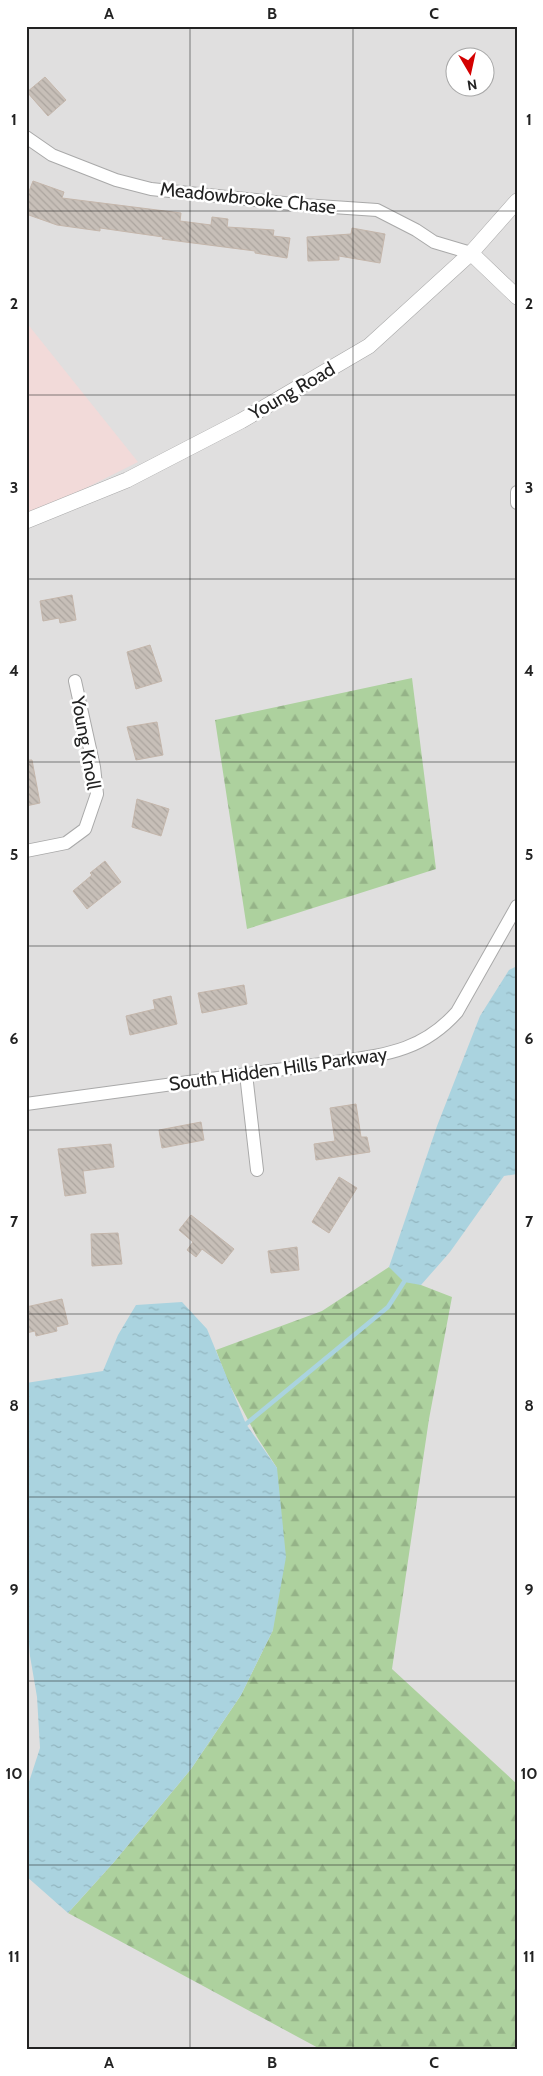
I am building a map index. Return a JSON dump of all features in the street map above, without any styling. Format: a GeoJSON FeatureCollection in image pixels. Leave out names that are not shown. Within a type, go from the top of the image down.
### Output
{"type":"FeatureCollection","features":[{"type":"Feature","properties":{"kind":"street","name":"Meadowbrooke Chase"},"geometry":{"type":"LineString","coordinates":[[26,137],[52,155],[116,180],[152,189],[303,205],[377,210],[416,230],[434,242],[471,253]]}},
{"type":"Feature","properties":{"kind":"street","name":"Young Road"},"geometry":{"type":"LineString","coordinates":[[26,521],[127,480],[241,421],[368,346],[471,253],[517,201]]}},
{"type":"Feature","properties":{"kind":"street"},"geometry":{"type":"LineString","coordinates":[[471,253],[517,297]]}},
{"type":"Feature","properties":{"kind":"street"},"geometry":{"type":"LineString","coordinates":[[517,492],[517,503]]}},
{"type":"Feature","properties":{"kind":"street","name":"Young Knoll"},"geometry":{"type":"LineString","coordinates":[[26,851],[66,843],[85,828],[97,794],[94,767],[75,681]]}},
{"type":"Feature","properties":{"kind":"street","name":"South Hidden Hills Parkway"},"geometry":{"type":"LineString","coordinates":[[26,1104],[391,1054],[411,1046],[447,1023],[457,1012],[517,906]]}},
{"type":"Feature","properties":{"kind":"street"},"geometry":{"type":"LineString","coordinates":[[246,1074],[258,1170]]}},
{"type":"Feature","properties":{"kind":"shaded area"},"geometry":{"type":"Polygon","coordinates":[[[26,26],[517,26],[517,2050],[26,2050],[26,26]]]}},
{"type":"Feature","properties":{"kind":"shaded area"},"geometry":{"type":"Polygon","coordinates":[[[26,322],[138,462],[26,518],[26,322]]]}},
{"type":"Feature","properties":{"kind":"green space"},"geometry":{"type":"Polygon","coordinates":[[[412,678],[436,869],[247,929],[215,720],[412,678]]]}},
{"type":"Feature","properties":{"kind":"green space"},"geometry":{"type":"Polygon","coordinates":[[[389,1267],[421,1285],[452,1297],[429,1419],[392,1669],[517,1784],[517,2050],[322,2050],[68,1913],[114,1862],[191,1769],[241,1695],[273,1630],[277,1468],[257,1437],[228,1382],[216,1350],[322,1311],[389,1267]]]}},
{"type":"Feature","properties":{"kind":"water"},"geometry":{"type":"Polygon","coordinates":[[[517,966],[517,1174],[504,1176],[450,1252],[421,1285],[404,1282],[389,1267],[437,1126],[480,1016],[509,970],[517,966]]]}},
{"type":"Feature","properties":{"kind":"water"},"geometry":{"type":"Polygon","coordinates":[[[182,1302],[207,1329],[246,1424],[277,1468],[286,1557],[273,1630],[241,1695],[191,1769],[114,1862],[68,1913],[26,1876],[28,1785],[40,1748],[37,1697],[30,1656],[26,1605],[26,1383],[103,1371],[118,1335],[136,1305],[182,1302]]]}},
{"type":"Feature","properties":{"kind":"building"},"geometry":{"type":"Polygon","coordinates":[[[45,77],[66,100],[48,116],[27,92],[45,77]]]}},
{"type":"Feature","properties":{"kind":"building"},"geometry":{"type":"Polygon","coordinates":[[[33,181],[64,192],[62,198],[181,213],[180,221],[211,225],[212,217],[228,219],[227,227],[274,230],[273,236],[290,238],[287,258],[255,253],[255,251],[162,239],[163,237],[100,228],[100,231],[57,225],[26,214],[26,199],[33,181]]]}},
{"type":"Feature","properties":{"kind":"building"},"geometry":{"type":"Polygon","coordinates":[[[352,228],[385,234],[380,263],[339,256],[339,260],[308,261],[307,237],[351,234],[352,228]]]}},
{"type":"Feature","properties":{"kind":"building"},"geometry":{"type":"Polygon","coordinates":[[[72,595],[76,620],[60,623],[59,618],[43,621],[40,601],[72,595]]]}},
{"type":"Feature","properties":{"kind":"building"},"geometry":{"type":"Polygon","coordinates":[[[150,645],[162,681],[136,689],[127,652],[150,645]]]}},
{"type":"Feature","properties":{"kind":"building"},"geometry":{"type":"Polygon","coordinates":[[[157,722],[163,755],[136,760],[127,727],[157,722]]]}},
{"type":"Feature","properties":{"kind":"building"},"geometry":{"type":"Polygon","coordinates":[[[26,760],[32,760],[40,803],[26,806],[26,760]]]}},
{"type":"Feature","properties":{"kind":"building"},"geometry":{"type":"Polygon","coordinates":[[[137,799],[169,809],[161,836],[132,827],[137,799]]]}},
{"type":"Feature","properties":{"kind":"building"},"geometry":{"type":"Polygon","coordinates":[[[105,861],[121,882],[87,909],[73,891],[92,875],[90,873],[105,861]]]}},
{"type":"Feature","properties":{"kind":"building"},"geometry":{"type":"Polygon","coordinates":[[[244,985],[247,1004],[202,1013],[198,993],[244,985]]]}},
{"type":"Feature","properties":{"kind":"building"},"geometry":{"type":"Polygon","coordinates":[[[171,996],[177,1024],[130,1035],[126,1016],[155,1009],[153,1000],[171,996]]]}},
{"type":"Feature","properties":{"kind":"building"},"geometry":{"type":"Polygon","coordinates":[[[356,1104],[361,1137],[367,1137],[370,1152],[316,1160],[314,1144],[335,1141],[330,1108],[356,1104]]]}},
{"type":"Feature","properties":{"kind":"building"},"geometry":{"type":"Polygon","coordinates":[[[201,1122],[204,1140],[162,1148],[159,1130],[201,1122]]]}},
{"type":"Feature","properties":{"kind":"building"},"geometry":{"type":"Polygon","coordinates":[[[111,1144],[114,1167],[83,1171],[86,1193],[65,1196],[58,1149],[111,1144]]]}},
{"type":"Feature","properties":{"kind":"building"},"geometry":{"type":"Polygon","coordinates":[[[339,1177],[357,1188],[329,1233],[312,1222],[339,1177]]]}},
{"type":"Feature","properties":{"kind":"building"},"geometry":{"type":"Polygon","coordinates":[[[191,1215],[234,1249],[222,1264],[202,1249],[196,1257],[187,1250],[193,1242],[179,1230],[191,1215]]]}},
{"type":"Feature","properties":{"kind":"building"},"geometry":{"type":"Polygon","coordinates":[[[118,1233],[122,1264],[92,1266],[91,1234],[118,1233]]]}},
{"type":"Feature","properties":{"kind":"building"},"geometry":{"type":"Polygon","coordinates":[[[297,1247],[299,1270],[271,1273],[268,1251],[297,1247]]]}},
{"type":"Feature","properties":{"kind":"building"},"geometry":{"type":"Polygon","coordinates":[[[62,1299],[68,1324],[56,1327],[57,1331],[36,1336],[35,1331],[26,1333],[26,1307],[62,1299]]]}},
{"type":"Feature","properties":{"kind":"waterway"},"geometry":{"type":"LineString","coordinates":[[246,1424],[388,1307],[404,1282]]}}]}
